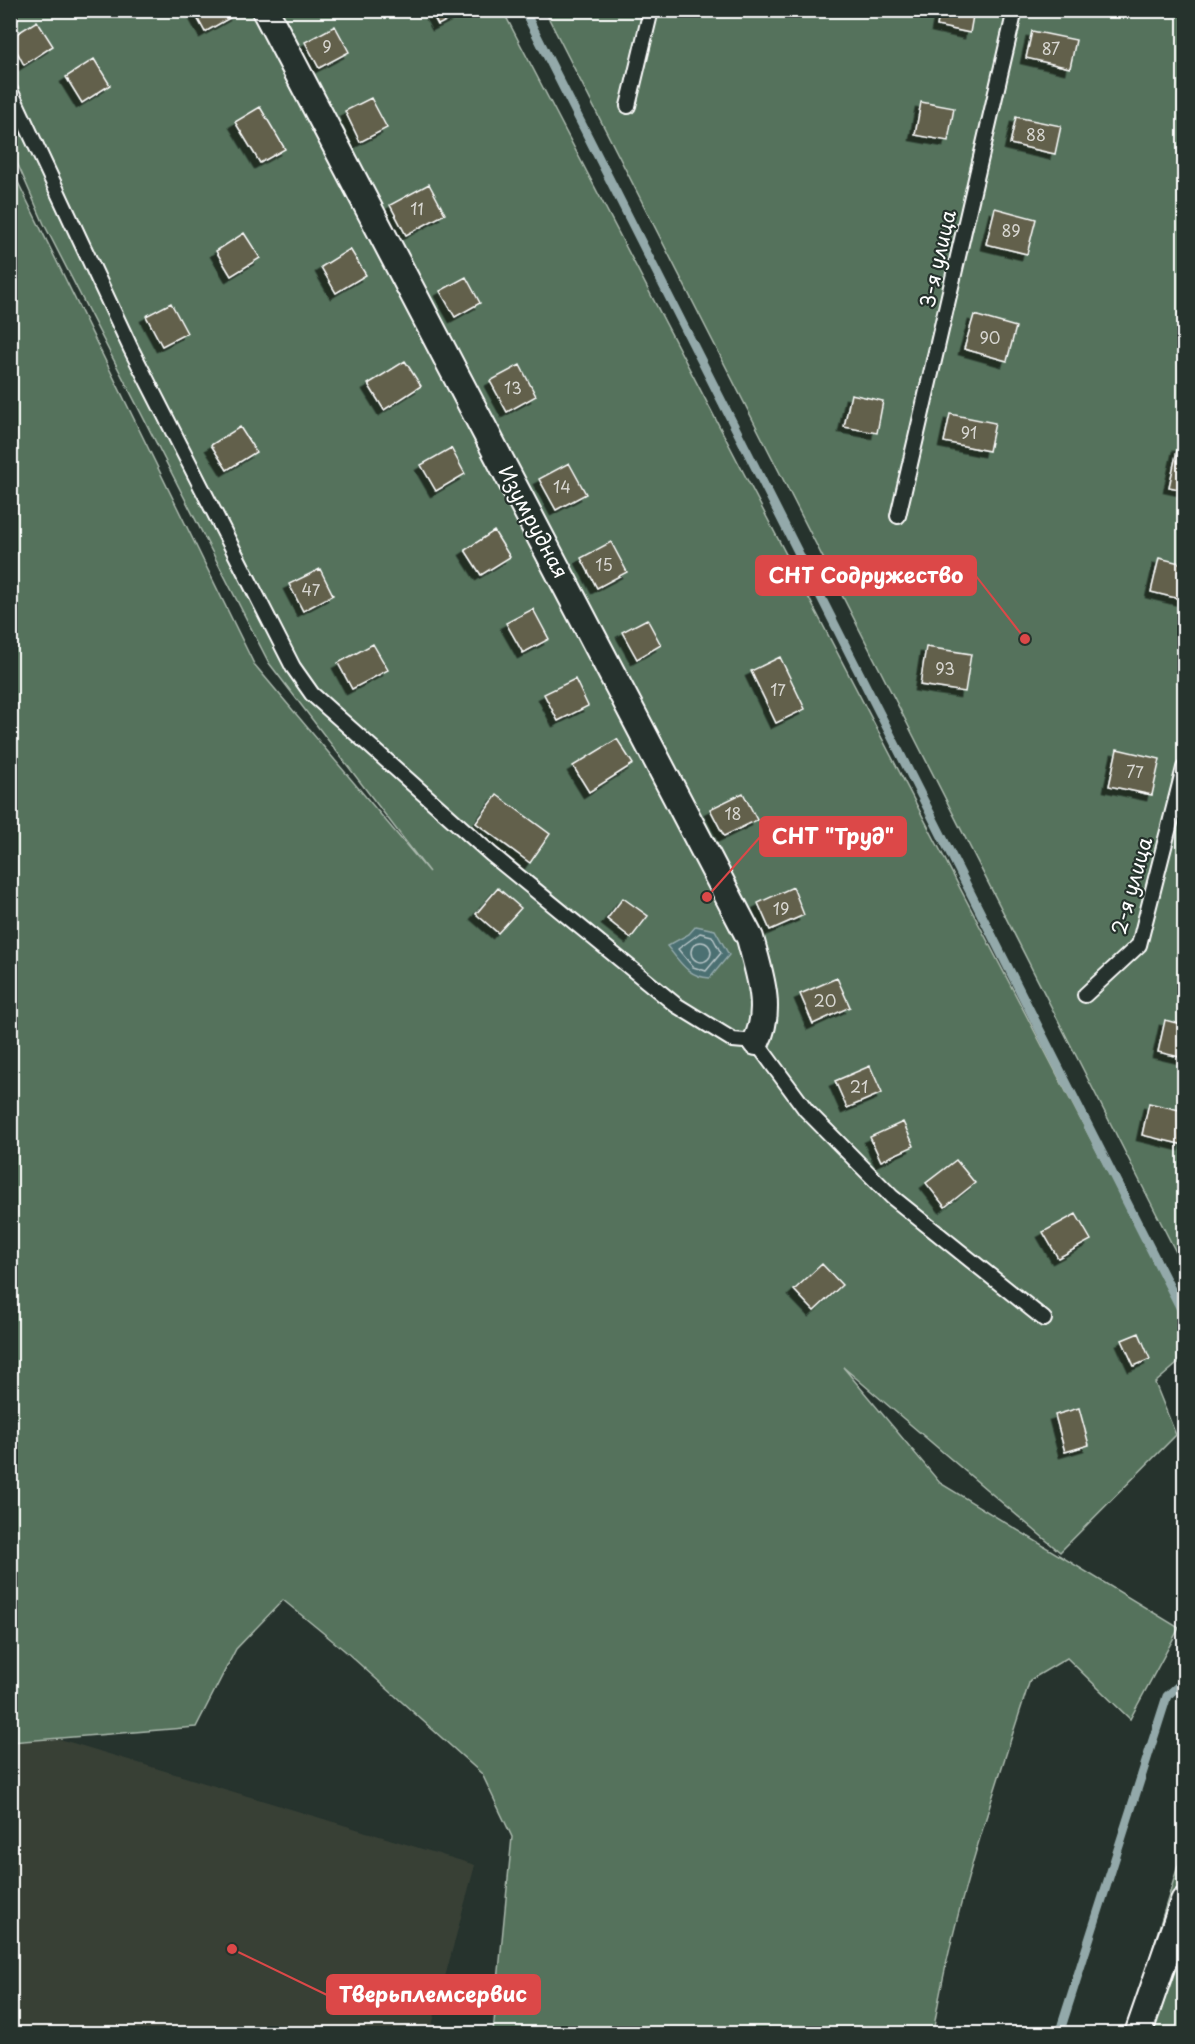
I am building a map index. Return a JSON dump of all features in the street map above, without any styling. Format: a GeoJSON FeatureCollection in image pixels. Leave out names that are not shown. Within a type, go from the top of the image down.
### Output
{"type":"FeatureCollection","features":[{"type":"Feature","properties":{"kind":"street","name":"Изумрудная"},"geometry":{"type":"LineString","coordinates":[[265,10],[750,938],[765,997],[764,1027],[756,1042]]}},
{"type":"Feature","properties":{"kind":"street"},"geometry":{"type":"LineString","coordinates":[[1138,2034],[1185,1901]]}},
{"type":"Feature","properties":{"kind":"lane"},"geometry":{"type":"LineString","coordinates":[[628,106],[651,10]]}},
{"type":"Feature","properties":{"kind":"lane","name":"3-я улица"},"geometry":{"type":"LineString","coordinates":[[898,516],[1015,10]]}},
{"type":"Feature","properties":{"kind":"lane"},"geometry":{"type":"LineString","coordinates":[[10,90],[131,349],[292,667],[312,694],[491,854],[676,1005],[733,1040],[756,1042],[806,1110],[892,1197],[1044,1320]]}},
{"type":"Feature","properties":{"kind":"lane","name":"2-я улица"},"geometry":{"type":"LineString","coordinates":[[1085,994],[1139,945],[1185,768]]}},
{"type":"Feature","properties":{"kind":"shaded area"},"geometry":{"type":"Polygon","coordinates":[[[10,1724],[475,1865],[430,2033],[11,2033],[10,1724]]]}},
{"type":"Feature","properties":{"kind":"green space"},"geometry":{"type":"Polygon","coordinates":[[[11,11],[503,11],[1184,1318],[1184,1358],[1155,1383],[1176,1435],[1060,1552],[843,1367],[940,1483],[1179,1628],[1130,1719],[1067,1658],[1030,1680],[962,1899],[933,2033],[493,2033],[512,1837],[482,1774],[344,1650],[283,1600],[236,1649],[196,1727],[11,1742],[10,166],[254,664],[429,872],[269,663],[44,224],[11,149],[11,11]]]}},
{"type":"Feature","properties":{"kind":"green space"},"geometry":{"type":"Polygon","coordinates":[[[545,11],[1184,11],[1184,1268],[545,11]]]}},
{"type":"Feature","properties":{"kind":"green space"},"geometry":{"type":"Polygon","coordinates":[[[1184,1846],[1184,2033],[1127,2033],[1184,1846]]]}},
{"type":"Feature","properties":{"kind":"water"},"geometry":{"type":"Polygon","coordinates":[[[696,926],[715,930],[729,955],[710,978],[690,972],[667,946],[689,934],[696,926]]]}},
{"type":"Feature","properties":{"kind":"building"},"geometry":{"type":"Polygon","coordinates":[[[193,10],[232,10],[235,15],[205,32],[193,10]]]}},
{"type":"Feature","properties":{"kind":"building"},"geometry":{"type":"Polygon","coordinates":[[[430,10],[467,10],[438,25],[430,10]]]}},
{"type":"Feature","properties":{"kind":"building"},"geometry":{"type":"Polygon","coordinates":[[[940,10],[974,10],[970,33],[937,26],[940,10]]]}},
{"type":"Feature","properties":{"kind":"building"},"geometry":{"type":"Polygon","coordinates":[[[37,21],[53,46],[24,65],[10,38],[37,21]]]}},
{"type":"Feature","properties":{"kind":"building"},"geometry":{"type":"Polygon","coordinates":[[[335,26],[349,52],[319,68],[305,42],[335,26]]]}},
{"type":"Feature","properties":{"kind":"building"},"geometry":{"type":"Polygon","coordinates":[[[1032,31],[1076,40],[1070,68],[1026,58],[1032,31]]]}},
{"type":"Feature","properties":{"kind":"building"},"geometry":{"type":"Polygon","coordinates":[[[94,59],[110,85],[82,103],[66,77],[94,59]]]}},
{"type":"Feature","properties":{"kind":"building"},"geometry":{"type":"Polygon","coordinates":[[[371,98],[387,128],[360,142],[345,111],[371,98]]]}},
{"type":"Feature","properties":{"kind":"building"},"geometry":{"type":"Polygon","coordinates":[[[921,102],[954,108],[948,141],[915,135],[921,102]]]}},
{"type":"Feature","properties":{"kind":"building"},"geometry":{"type":"Polygon","coordinates":[[[260,107],[285,149],[260,163],[235,122],[260,107]]]}},
{"type":"Feature","properties":{"kind":"building"},"geometry":{"type":"Polygon","coordinates":[[[1016,117],[1061,126],[1055,154],[1010,144],[1016,117]]]}},
{"type":"Feature","properties":{"kind":"building"},"geometry":{"type":"Polygon","coordinates":[[[429,184],[445,214],[406,235],[390,205],[429,184]]]}},
{"type":"Feature","properties":{"kind":"building"},"geometry":{"type":"Polygon","coordinates":[[[995,208],[1036,219],[1027,254],[986,244],[995,208]]]}},
{"type":"Feature","properties":{"kind":"building"},"geometry":{"type":"Polygon","coordinates":[[[244,233],[260,258],[231,276],[216,251],[244,233]]]}},
{"type":"Feature","properties":{"kind":"building"},"geometry":{"type":"Polygon","coordinates":[[[350,249],[366,275],[336,293],[321,267],[350,249]]]}},
{"type":"Feature","properties":{"kind":"building"},"geometry":{"type":"Polygon","coordinates":[[[466,277],[480,303],[455,317],[440,291],[466,277]]]}},
{"type":"Feature","properties":{"kind":"building"},"geometry":{"type":"Polygon","coordinates":[[[171,303],[187,333],[162,346],[146,316],[171,303]]]}},
{"type":"Feature","properties":{"kind":"building"},"geometry":{"type":"Polygon","coordinates":[[[974,315],[1016,327],[1007,361],[964,349],[974,315]]]}},
{"type":"Feature","properties":{"kind":"building"},"geometry":{"type":"Polygon","coordinates":[[[405,361],[421,386],[384,410],[368,384],[405,361]]]}},
{"type":"Feature","properties":{"kind":"building"},"geometry":{"type":"Polygon","coordinates":[[[520,365],[536,396],[507,412],[490,381],[520,365]]]}},
{"type":"Feature","properties":{"kind":"building"},"geometry":{"type":"Polygon","coordinates":[[[851,394],[883,401],[877,433],[844,427],[851,394]]]}},
{"type":"Feature","properties":{"kind":"building"},"geometry":{"type":"Polygon","coordinates":[[[950,414],[995,423],[989,451],[944,442],[950,414]]]}},
{"type":"Feature","properties":{"kind":"building"},"geometry":{"type":"Polygon","coordinates":[[[240,427],[256,452],[227,470],[211,445],[240,427]]]}},
{"type":"Feature","properties":{"kind":"building"},"geometry":{"type":"Polygon","coordinates":[[[1178,446],[1184,447],[1184,490],[1169,487],[1178,446]]]}},
{"type":"Feature","properties":{"kind":"building"},"geometry":{"type":"Polygon","coordinates":[[[451,448],[465,474],[436,491],[421,465],[451,448]]]}},
{"type":"Feature","properties":{"kind":"building"},"geometry":{"type":"Polygon","coordinates":[[[569,463],[586,494],[556,510],[539,479],[569,463]]]}},
{"type":"Feature","properties":{"kind":"building"},"geometry":{"type":"Polygon","coordinates":[[[494,531],[510,557],[481,575],[465,550],[494,531]]]}},
{"type":"Feature","properties":{"kind":"building"},"geometry":{"type":"Polygon","coordinates":[[[611,542],[627,572],[597,588],[581,558],[611,542]]]}},
{"type":"Feature","properties":{"kind":"building"},"geometry":{"type":"Polygon","coordinates":[[[1159,558],[1184,564],[1184,600],[1151,592],[1159,558]]]}},
{"type":"Feature","properties":{"kind":"building"},"geometry":{"type":"Polygon","coordinates":[[[320,569],[333,595],[303,611],[289,584],[320,569]]]}},
{"type":"Feature","properties":{"kind":"building"},"geometry":{"type":"Polygon","coordinates":[[[533,609],[549,639],[523,653],[506,623],[533,609]]]}},
{"type":"Feature","properties":{"kind":"building"},"geometry":{"type":"Polygon","coordinates":[[[647,619],[661,645],[637,659],[622,632],[647,619]]]}},
{"type":"Feature","properties":{"kind":"building"},"geometry":{"type":"Polygon","coordinates":[[[373,644],[388,670],[352,689],[338,663],[373,644]]]}},
{"type":"Feature","properties":{"kind":"building"},"geometry":{"type":"Polygon","coordinates":[[[926,647],[971,654],[965,692],[920,685],[926,647]]]}},
{"type":"Feature","properties":{"kind":"building"},"geometry":{"type":"Polygon","coordinates":[[[780,657],[805,709],[776,723],[751,671],[780,657]]]}},
{"type":"Feature","properties":{"kind":"building"},"geometry":{"type":"Polygon","coordinates":[[[575,679],[588,706],[558,721],[544,694],[575,679]]]}},
{"type":"Feature","properties":{"kind":"building"},"geometry":{"type":"Polygon","coordinates":[[[617,739],[633,764],[589,792],[573,766],[617,739]]]}},
{"type":"Feature","properties":{"kind":"building"},"geometry":{"type":"Polygon","coordinates":[[[1117,749],[1160,759],[1152,795],[1109,786],[1117,749]]]}},
{"type":"Feature","properties":{"kind":"building"},"geometry":{"type":"Polygon","coordinates":[[[743,793],[757,820],[724,836],[710,809],[743,793]]]}},
{"type":"Feature","properties":{"kind":"building"},"geometry":{"type":"Polygon","coordinates":[[[497,795],[550,834],[530,863],[476,823],[497,795]]]}},
{"type":"Feature","properties":{"kind":"building"},"geometry":{"type":"Polygon","coordinates":[[[793,887],[804,915],[770,930],[758,903],[793,887]]]}},
{"type":"Feature","properties":{"kind":"building"},"geometry":{"type":"Polygon","coordinates":[[[498,888],[521,908],[498,933],[476,914],[498,888]]]}},
{"type":"Feature","properties":{"kind":"building"},"geometry":{"type":"Polygon","coordinates":[[[623,898],[648,916],[631,938],[607,919],[623,898]]]}},
{"type":"Feature","properties":{"kind":"building"},"geometry":{"type":"Polygon","coordinates":[[[837,978],[850,1007],[813,1024],[800,994],[837,978]]]}},
{"type":"Feature","properties":{"kind":"building"},"geometry":{"type":"Polygon","coordinates":[[[1165,1020],[1184,1025],[1184,1058],[1158,1052],[1165,1020]]]}},
{"type":"Feature","properties":{"kind":"building"},"geometry":{"type":"Polygon","coordinates":[[[870,1066],[882,1093],[847,1108],[835,1081],[870,1066]]]}},
{"type":"Feature","properties":{"kind":"building"},"geometry":{"type":"Polygon","coordinates":[[[1149,1103],[1184,1111],[1184,1145],[1142,1135],[1149,1103]]]}},
{"type":"Feature","properties":{"kind":"building"},"geometry":{"type":"Polygon","coordinates":[[[903,1122],[914,1146],[881,1161],[870,1137],[903,1122]]]}},
{"type":"Feature","properties":{"kind":"building"},"geometry":{"type":"Polygon","coordinates":[[[956,1160],[975,1183],[945,1207],[926,1183],[956,1160]]]}},
{"type":"Feature","properties":{"kind":"building"},"geometry":{"type":"Polygon","coordinates":[[[1076,1214],[1091,1240],[1058,1258],[1043,1232],[1076,1214]]]}},
{"type":"Feature","properties":{"kind":"building"},"geometry":{"type":"Polygon","coordinates":[[[822,1264],[842,1285],[814,1311],[794,1290],[822,1264]]]}},
{"type":"Feature","properties":{"kind":"building"},"geometry":{"type":"Polygon","coordinates":[[[1139,1333],[1150,1359],[1134,1366],[1122,1340],[1139,1333]]]}},
{"type":"Feature","properties":{"kind":"building"},"geometry":{"type":"Polygon","coordinates":[[[1079,1408],[1089,1445],[1065,1452],[1055,1415],[1079,1408]]]}},
{"type":"Feature","properties":{"kind":"waterway"},"geometry":{"type":"LineString","coordinates":[[524,10],[1184,1315]]}},
{"type":"Feature","properties":{"kind":"waterway"},"geometry":{"type":"LineString","coordinates":[[1059,2034],[1167,1696],[1184,1681]]}},
{"type":"Feature","properties":{"kind":"place","name":"СНТ Содружество"},"geometry":{"type":"Point","coordinates":[1025,639]}},
{"type":"Feature","properties":{"kind":"place","name":"СНТ \"Труд\""},"geometry":{"type":"Point","coordinates":[707,897]}},
{"type":"Feature","properties":{"kind":"place","name":"Тверьплемсервис"},"geometry":{"type":"Point","coordinates":[232,1949]}}]}
